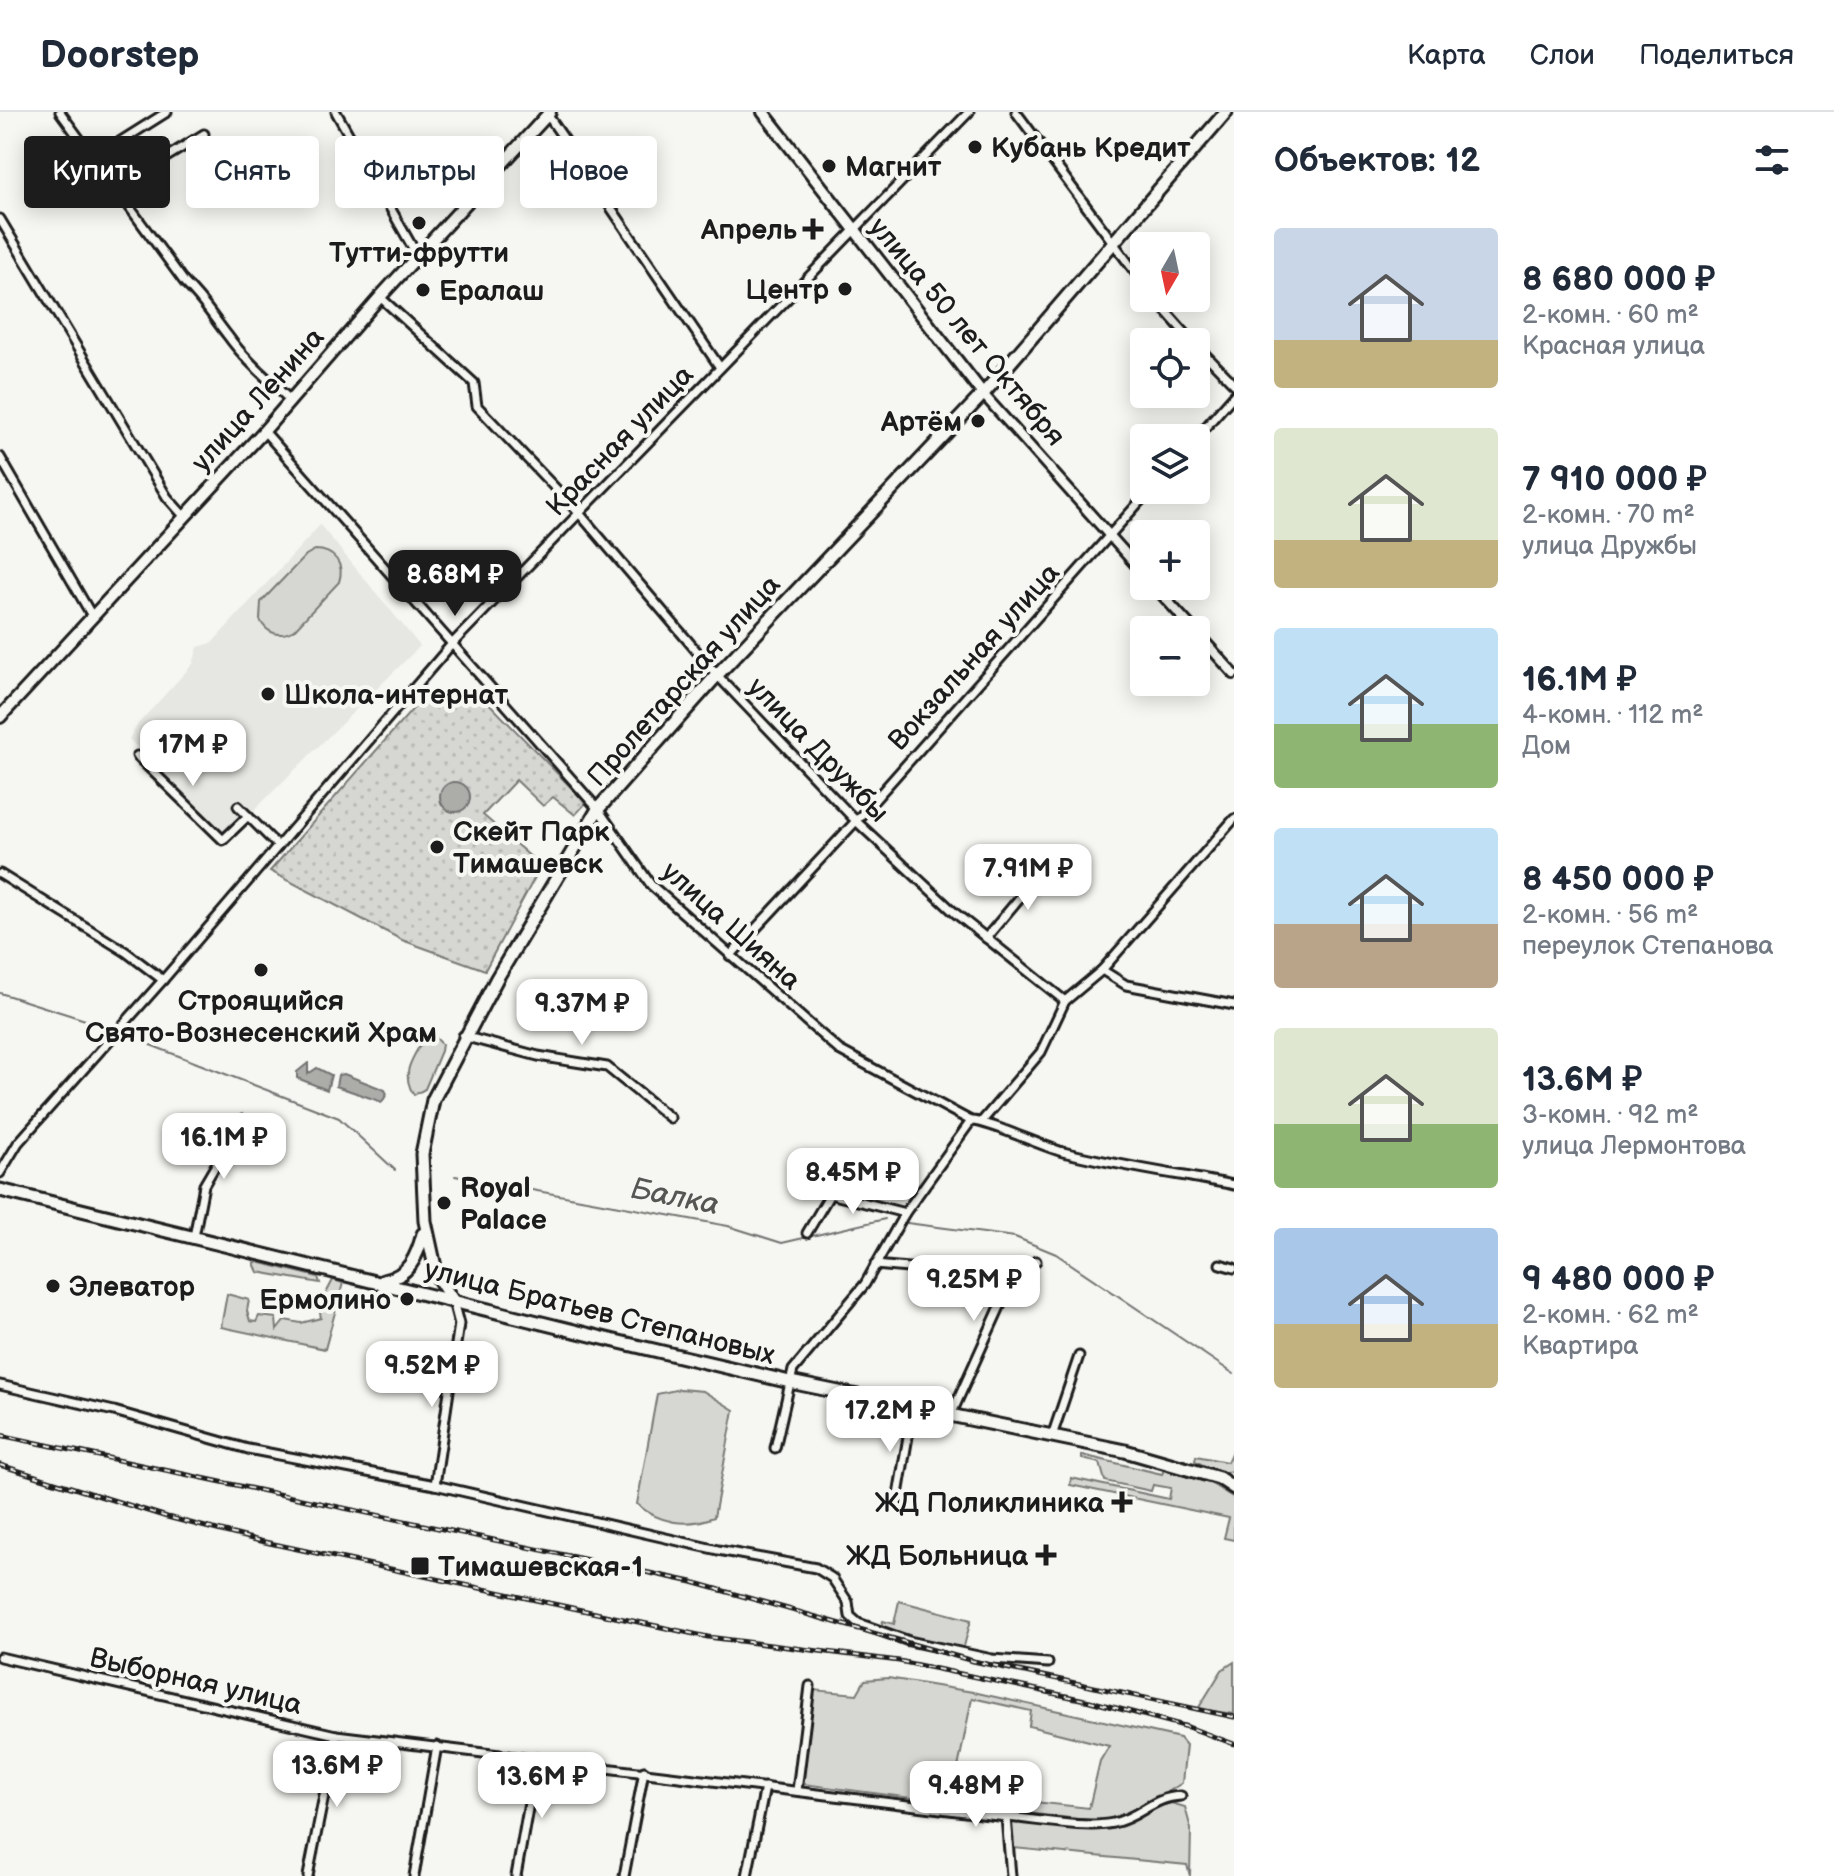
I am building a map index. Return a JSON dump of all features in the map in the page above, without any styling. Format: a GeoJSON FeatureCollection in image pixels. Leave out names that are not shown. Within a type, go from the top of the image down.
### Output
{"type":"FeatureCollection","features":[{"type":"Feature","properties":{"kind":"main road","name":"улица 50 лет Октября"},"geometry":{"type":"LineString","coordinates":[[763,112],[983,394]]}},
{"type":"Feature","properties":{"kind":"main road","name":"Пролетарская улица"},"geometry":{"type":"LineString","coordinates":[[453,1301],[437,1276],[425,1221],[422,1154],[428,1118],[440,1082],[463,1036],[557,871],[598,809],[717,675],[983,394],[1226,112]]}},
{"type":"Feature","properties":{"kind":"main road","name":"улица Ленина"},"geometry":{"type":"LineString","coordinates":[[0,717],[183,515],[264,431],[380,297],[548,113]]}},
{"type":"Feature","properties":{"kind":"main road","name":"улица Братьев Степановых"},"geometry":{"type":"LineString","coordinates":[[0,1190],[790,1382],[1125,1451],[1219,1478],[1234,1488]]}},
{"type":"Feature","properties":{"kind":"main road"},"geometry":{"type":"LineString","coordinates":[[379,1281],[395,1279],[411,1267],[419,1252],[425,1221]]}},
{"type":"Feature","properties":{"kind":"main road"},"geometry":{"type":"LineString","coordinates":[[1219,1478],[1234,1474]]}},
{"type":"Feature","properties":{"kind":"street"},"geometry":{"type":"LineString","coordinates":[[60,112],[78,136]]}},
{"type":"Feature","properties":{"kind":"street"},"geometry":{"type":"LineString","coordinates":[[129,136],[167,112]]}},
{"type":"Feature","properties":{"kind":"street"},"geometry":{"type":"LineString","coordinates":[[336,112],[418,257]]}},
{"type":"Feature","properties":{"kind":"street","name":"Красная улица"},"geometry":{"type":"LineString","coordinates":[[0,1173],[18,1143],[163,980],[451,645],[969,112]]}},
{"type":"Feature","properties":{"kind":"street"},"geometry":{"type":"LineString","coordinates":[[1016,112],[1130,265]]}},
{"type":"Feature","properties":{"kind":"street"},"geometry":{"type":"LineString","coordinates":[[548,113],[719,366]]}},
{"type":"Feature","properties":{"kind":"street"},"geometry":{"type":"LineString","coordinates":[[170,155],[204,134]]}},
{"type":"Feature","properties":{"kind":"street"},"geometry":{"type":"LineString","coordinates":[[131,208],[185,283],[207,304],[228,336],[289,399]]}},
{"type":"Feature","properties":{"kind":"street"},"geometry":{"type":"LineString","coordinates":[[0,219],[167,497],[183,515]]}},
{"type":"Feature","properties":{"kind":"street","name":"улица Дружбы"},"geometry":{"type":"LineString","coordinates":[[380,297],[474,383],[477,406],[579,513],[717,675],[856,821],[986,938],[1065,1001]]}},
{"type":"Feature","properties":{"kind":"street"},"geometry":{"type":"LineString","coordinates":[[1166,312],[1180,328]]}},
{"type":"Feature","properties":{"kind":"street"},"geometry":{"type":"LineString","coordinates":[[1210,360],[1234,384]]}},
{"type":"Feature","properties":{"kind":"street","name":"улица 50 лет Октября"},"geometry":{"type":"LineString","coordinates":[[983,394],[1130,559]]}},
{"type":"Feature","properties":{"kind":"street"},"geometry":{"type":"LineString","coordinates":[[1208,424],[1234,395]]}},
{"type":"Feature","properties":{"kind":"street","name":"улица Шияна"},"geometry":{"type":"LineString","coordinates":[[264,431],[598,809],[651,885],[839,1050],[971,1121]]}},
{"type":"Feature","properties":{"kind":"street"},"geometry":{"type":"LineString","coordinates":[[0,457],[92,616]]}},
{"type":"Feature","properties":{"kind":"street","name":"Вокзальная улица"},"geometry":{"type":"LineString","coordinates":[[730,956],[856,821],[1138,504]]}},
{"type":"Feature","properties":{"kind":"street"},"geometry":{"type":"LineString","coordinates":[[1167,600],[1181,616]]}},
{"type":"Feature","properties":{"kind":"street"},"geometry":{"type":"LineString","coordinates":[[1210,648],[1234,674]]}},
{"type":"Feature","properties":{"kind":"street"},"geometry":{"type":"LineString","coordinates":[[137,756],[223,840],[248,816]]}},
{"type":"Feature","properties":{"kind":"street"},"geometry":{"type":"LineString","coordinates":[[238,806],[278,846]]}},
{"type":"Feature","properties":{"kind":"street"},"geometry":{"type":"LineString","coordinates":[[983,1120],[1041,1052],[1065,1001],[1102,970],[1234,819]]}},
{"type":"Feature","properties":{"kind":"street"},"geometry":{"type":"LineString","coordinates":[[986,938],[1047,865]]}},
{"type":"Feature","properties":{"kind":"street"},"geometry":{"type":"LineString","coordinates":[[0,874],[126,952],[163,980]]}},
{"type":"Feature","properties":{"kind":"street"},"geometry":{"type":"LineString","coordinates":[[1102,970],[1126,985],[1234,1005]]}},
{"type":"Feature","properties":{"kind":"street"},"geometry":{"type":"LineString","coordinates":[[463,1036],[538,1056],[607,1067],[670,1118]]}},
{"type":"Feature","properties":{"kind":"street"},"geometry":{"type":"LineString","coordinates":[[194,1237],[204,1185],[242,1120]]}},
{"type":"Feature","properties":{"kind":"street"},"geometry":{"type":"LineString","coordinates":[[775,1448],[793,1370],[865,1284],[905,1213],[971,1121],[983,1120],[997,1130],[1063,1152],[1234,1185]]}},
{"type":"Feature","properties":{"kind":"street"},"geometry":{"type":"LineString","coordinates":[[807,1233],[830,1194],[905,1213]]}},
{"type":"Feature","properties":{"kind":"street"},"geometry":{"type":"LineString","coordinates":[[951,1415],[1012,1280],[1036,1261]]}},
{"type":"Feature","properties":{"kind":"street"},"geometry":{"type":"LineString","coordinates":[[1220,1264],[1234,1268]]}},
{"type":"Feature","properties":{"kind":"street"},"geometry":{"type":"LineString","coordinates":[[875,1265],[941,1271]]}},
{"type":"Feature","properties":{"kind":"street","name":"Пролетарская улица"},"geometry":{"type":"LineString","coordinates":[[435,1485],[459,1324],[453,1301]]}},
{"type":"Feature","properties":{"kind":"street"},"geometry":{"type":"LineString","coordinates":[[1052,1436],[1079,1356]]}},
{"type":"Feature","properties":{"kind":"street"},"geometry":{"type":"LineString","coordinates":[[0,1385],[114,1411],[248,1449],[435,1485],[718,1550],[816,1568],[832,1578],[848,1602],[850,1616],[858,1623],[909,1641],[992,1659],[1033,1665],[1048,1663]]}},
{"type":"Feature","properties":{"kind":"street"},"geometry":{"type":"LineString","coordinates":[[896,1507],[913,1407]]}},
{"type":"Feature","properties":{"kind":"street","name":"Выборная улица"},"geometry":{"type":"LineString","coordinates":[[0,1657],[336,1735],[1006,1817],[1108,1824],[1130,1818],[1161,1797],[1181,1796]]}},
{"type":"Feature","properties":{"kind":"street"},"geometry":{"type":"LineString","coordinates":[[797,1791],[810,1686]]}},
{"type":"Feature","properties":{"kind":"street"},"geometry":{"type":"LineString","coordinates":[[308,1876],[336,1735]]}},
{"type":"Feature","properties":{"kind":"street"},"geometry":{"type":"LineString","coordinates":[[414,1876],[437,1746]]}},
{"type":"Feature","properties":{"kind":"street"},"geometry":{"type":"LineString","coordinates":[[516,1876],[537,1758]]}},
{"type":"Feature","properties":{"kind":"street"},"geometry":{"type":"LineString","coordinates":[[624,1876],[644,1771]]}},
{"type":"Feature","properties":{"kind":"street"},"geometry":{"type":"LineString","coordinates":[[747,1876],[765,1787]]}},
{"type":"Feature","properties":{"kind":"street"},"geometry":{"type":"LineString","coordinates":[[1006,1817],[1011,1876]]}},
{"type":"Feature","properties":{"kind":"shaded area","name":"Школа-интернат"},"geometry":{"type":"Polygon","coordinates":[[[320,525],[420,646],[227,837],[129,739],[138,724],[193,664],[198,647],[212,643],[320,525]]]}},
{"type":"Feature","properties":{"kind":"shaded area"},"geometry":{"type":"Polygon","coordinates":[[[315,550],[328,552],[336,559],[340,569],[339,582],[294,630],[284,634],[270,631],[260,620],[261,602],[306,555],[315,550]]]}},
{"type":"Feature","properties":{"kind":"shaded area"},"geometry":{"type":"Polygon","coordinates":[[[479,693],[586,803],[575,815],[553,797],[543,806],[516,780],[483,815],[541,866],[485,970],[402,940],[270,871],[425,695],[479,693]]]}},
{"type":"Feature","properties":{"kind":"shaded area"},"geometry":{"type":"Polygon","coordinates":[[[455,782],[461,783],[469,791],[469,803],[461,811],[455,812],[449,811],[441,803],[440,797],[441,791],[449,783],[455,782]]]}},
{"type":"Feature","properties":{"kind":"shaded area"},"geometry":{"type":"Polygon","coordinates":[[[434,1036],[442,1044],[441,1051],[425,1089],[414,1095],[408,1080],[409,1067],[423,1040],[434,1036]]]}},
{"type":"Feature","properties":{"kind":"shaded area"},"geometry":{"type":"Polygon","coordinates":[[[308,1063],[308,1074],[317,1068],[331,1075],[327,1090],[297,1078],[297,1072],[308,1063]]]}},
{"type":"Feature","properties":{"kind":"shaded area"},"geometry":{"type":"Polygon","coordinates":[[[344,1074],[385,1090],[387,1094],[382,1102],[336,1086],[338,1075],[344,1074]]]}},
{"type":"Feature","properties":{"kind":"shaded area"},"geometry":{"type":"Polygon","coordinates":[[[254,1263],[318,1277],[320,1283],[258,1272],[254,1263]]]}},
{"type":"Feature","properties":{"kind":"shaded area"},"geometry":{"type":"Polygon","coordinates":[[[333,1280],[343,1283],[325,1349],[221,1327],[227,1294],[249,1300],[247,1311],[250,1321],[256,1322],[259,1316],[276,1318],[277,1330],[285,1320],[301,1323],[321,1318],[319,1307],[333,1280]]]}},
{"type":"Feature","properties":{"kind":"shaded area"},"geometry":{"type":"Polygon","coordinates":[[[680,1389],[703,1391],[734,1410],[714,1517],[683,1523],[654,1516],[637,1504],[657,1394],[680,1389]]]}},
{"type":"Feature","properties":{"kind":"shaded area"},"geometry":{"type":"Polygon","coordinates":[[[1234,1447],[1233,1471],[1219,1473],[1195,1461],[1196,1456],[1227,1462],[1234,1447]]]}},
{"type":"Feature","properties":{"kind":"shaded area"},"geometry":{"type":"Polygon","coordinates":[[[1082,1455],[1162,1474],[1164,1470],[1210,1483],[1234,1498],[1234,1540],[1224,1538],[1229,1518],[1070,1485],[1071,1478],[1169,1499],[1171,1488],[1153,1485],[1151,1491],[1105,1481],[1100,1463],[1082,1459],[1082,1455]]]}},
{"type":"Feature","properties":{"kind":"shaded area"},"geometry":{"type":"Polygon","coordinates":[[[899,1601],[971,1620],[963,1650],[881,1629],[883,1621],[894,1624],[899,1601]]]}},
{"type":"Feature","properties":{"kind":"shaded area"},"geometry":{"type":"Polygon","coordinates":[[[1234,1662],[1234,1714],[1198,1709],[1222,1670],[1234,1662]]]}},
{"type":"Feature","properties":{"kind":"shaded area"},"geometry":{"type":"Polygon","coordinates":[[[888,1678],[973,1692],[1180,1738],[1186,1745],[1182,1783],[1132,1815],[1104,1822],[982,1808],[977,1804],[979,1796],[1089,1808],[1100,1761],[1109,1746],[1029,1726],[1031,1711],[972,1698],[953,1793],[972,1795],[966,1805],[803,1784],[813,1690],[857,1694],[865,1680],[888,1678]]]}},
{"type":"Feature","properties":{"kind":"shaded area"},"geometry":{"type":"Polygon","coordinates":[[[1171,1803],[1185,1807],[1191,1829],[1190,1876],[1187,1865],[1014,1848],[1014,1876],[1011,1822],[1106,1829],[1126,1825],[1171,1803]]]}},
{"type":"Feature","properties":{"kind":"waterway","name":"Балка"},"geometry":{"type":"LineString","coordinates":[[0,993],[98,1024]]}},
{"type":"Feature","properties":{"kind":"waterway","name":"Балка"},"geometry":{"type":"LineString","coordinates":[[135,1039],[339,1118],[395,1170]]}},
{"type":"Feature","properties":{"kind":"waterway","name":"Балка"},"geometry":{"type":"LineString","coordinates":[[455,1176],[728,1226],[782,1243],[885,1219]]}},
{"type":"Feature","properties":{"kind":"waterway","name":"Балка"},"geometry":{"type":"LineString","coordinates":[[907,1223],[1015,1237],[1056,1254],[1234,1374]]}},
{"type":"Feature","properties":{"kind":"railway"},"geometry":{"type":"LineString","coordinates":[[0,1435],[692,1582],[973,1661],[1234,1717]]}},
{"type":"Feature","properties":{"kind":"railway"},"geometry":{"type":"LineString","coordinates":[[0,1465],[167,1517],[260,1541],[708,1637],[899,1661],[1090,1701],[1188,1727],[1234,1744]]}},
{"type":"Feature","properties":{"kind":"place","name":"Кубань Кредит"},"geometry":{"type":"Point","coordinates":[975,147]}},
{"type":"Feature","properties":{"kind":"place","name":"Магнит"},"geometry":{"type":"Point","coordinates":[829,166]}},
{"type":"Feature","properties":{"kind":"place","name":"Тутти-фрутти"},"geometry":{"type":"Point","coordinates":[419,223]}},
{"type":"Feature","properties":{"kind":"place","name":"Апрель"},"geometry":{"type":"Point","coordinates":[813,229]}},
{"type":"Feature","properties":{"kind":"place","name":"Центр"},"geometry":{"type":"Point","coordinates":[845,289]}},
{"type":"Feature","properties":{"kind":"place","name":"Ералаш"},"geometry":{"type":"Point","coordinates":[423,290]}},
{"type":"Feature","properties":{"kind":"place","name":"Артём"},"geometry":{"type":"Point","coordinates":[978,421]}},
{"type":"Feature","properties":{"kind":"place","name":"Школа-интернат"},"geometry":{"type":"Point","coordinates":[268,694]}},
{"type":"Feature","properties":{"kind":"place","name":"Скейт Парк Тимашевск"},"geometry":{"type":"Point","coordinates":[437,847]}},
{"type":"Feature","properties":{"kind":"place","name":"Строящийся Свято-Вознесенский Храм"},"geometry":{"type":"Point","coordinates":[261,970]}},
{"type":"Feature","properties":{"kind":"place","name":"Royal Palace"},"geometry":{"type":"Point","coordinates":[444,1203]}},
{"type":"Feature","properties":{"kind":"place","name":"Элеватор"},"geometry":{"type":"Point","coordinates":[53,1286]}},
{"type":"Feature","properties":{"kind":"place","name":"Ермолино"},"geometry":{"type":"Point","coordinates":[407,1299]}},
{"type":"Feature","properties":{"kind":"place","name":"ЖД Поликлиника"},"geometry":{"type":"Point","coordinates":[1122,1502]}},
{"type":"Feature","properties":{"kind":"place","name":"ЖД Больница"},"geometry":{"type":"Point","coordinates":[1046,1555]}},
{"type":"Feature","properties":{"kind":"place","name":"Тимашевская-1"},"geometry":{"type":"Point","coordinates":[420,1566]}}]}
